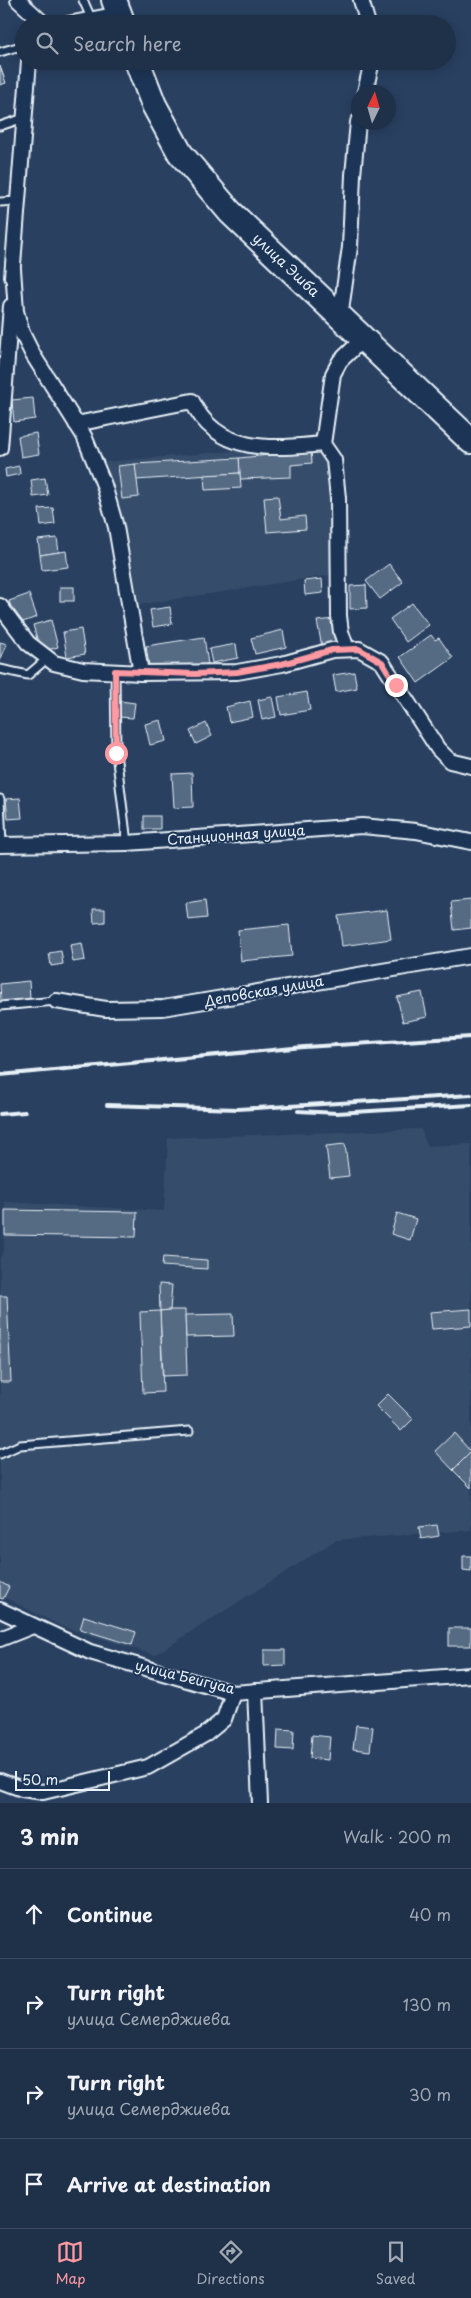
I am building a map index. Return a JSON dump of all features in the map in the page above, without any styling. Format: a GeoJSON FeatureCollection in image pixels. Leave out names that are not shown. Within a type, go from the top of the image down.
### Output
{"type":"FeatureCollection","features":[{"type":"Feature","properties":{"kind":"highway","name":"улица Эшба"},"geometry":{"type":"LineString","coordinates":[[140,70],[154,105],[180,153],[230,212],[471,441]]}},
{"type":"Feature","properties":{"kind":"street"},"geometry":{"type":"LineString","coordinates":[[18,0],[34,15]]}},
{"type":"Feature","properties":{"kind":"street"},"geometry":{"type":"LineString","coordinates":[[361,0],[365,15]]}},
{"type":"Feature","properties":{"kind":"street"},"geometry":{"type":"LineString","coordinates":[[0,448],[28,70]]}},
{"type":"Feature","properties":{"kind":"street"},"geometry":{"type":"LineString","coordinates":[[367,85],[370,70]]}},
{"type":"Feature","properties":{"kind":"street"},"geometry":{"type":"LineString","coordinates":[[340,317],[350,247],[352,174],[357,130]]}},
{"type":"Feature","properties":{"kind":"street"},"geometry":{"type":"LineString","coordinates":[[13,269],[16,311],[22,333],[33,356],[84,436],[104,485],[116,527],[141,674]]}},
{"type":"Feature","properties":{"kind":"street"},"geometry":{"type":"LineString","coordinates":[[347,649],[341,632],[339,616],[338,498],[334,460],[324,444],[333,374],[340,361],[362,339]]}},
{"type":"Feature","properties":{"kind":"street"},"geometry":{"type":"LineString","coordinates":[[76,424],[192,401],[199,415],[209,426],[252,446],[273,449],[324,444]]}},
{"type":"Feature","properties":{"kind":"street"},"geometry":{"type":"LineString","coordinates":[[0,606],[28,643],[54,663],[83,670],[141,674],[237,672],[282,664],[332,650],[359,649],[382,662],[438,749],[450,760],[471,766]]}},
{"type":"Feature","properties":{"kind":"street","name":"Станционная улица"},"geometry":{"type":"LineString","coordinates":[[1,845],[127,842],[362,826],[416,831],[471,842]]}},
{"type":"Feature","properties":{"kind":"street","name":"Деповская улица"},"geometry":{"type":"LineString","coordinates":[[56,1001],[106,1009],[163,1008],[471,956]]}},
{"type":"Feature","properties":{"kind":"street","name":"улица Беигуаа"},"geometry":{"type":"LineString","coordinates":[[0,1610],[90,1652],[233,1693],[471,1674]]}},
{"type":"Feature","properties":{"kind":"street"},"geometry":{"type":"LineString","coordinates":[[0,1639],[33,1626]]}},
{"type":"Feature","properties":{"kind":"street"},"geometry":{"type":"LineString","coordinates":[[255,1691],[260,1803]]}},
{"type":"Feature","properties":{"kind":"street"},"geometry":{"type":"LineString","coordinates":[[0,1781],[22,1790],[43,1792],[148,1766],[206,1734],[224,1719],[233,1693]]}},
{"type":"Feature","properties":{"kind":"lane"},"geometry":{"type":"LineString","coordinates":[[82,0],[90,15]]}},
{"type":"Feature","properties":{"kind":"lane"},"geometry":{"type":"LineString","coordinates":[[0,52],[15,48]]}},
{"type":"Feature","properties":{"kind":"lane"},"geometry":{"type":"LineString","coordinates":[[0,126],[24,118]]}},
{"type":"Feature","properties":{"kind":"lane"},"geometry":{"type":"LineString","coordinates":[[0,202],[18,201]]}},
{"type":"Feature","properties":{"kind":"lane"},"geometry":{"type":"LineString","coordinates":[[0,669],[28,675],[48,658]]}},
{"type":"Feature","properties":{"kind":"lane"},"geometry":{"type":"LineString","coordinates":[[115,671],[116,753],[127,842]]}},
{"type":"Feature","properties":{"kind":"lane"},"geometry":{"type":"LineString","coordinates":[[0,799],[1,845]]}},
{"type":"Feature","properties":{"kind":"lane"},"geometry":{"type":"LineString","coordinates":[[0,1006],[56,1001]]}},
{"type":"Feature","properties":{"kind":"lane"},"geometry":{"type":"LineString","coordinates":[[0,1454],[20,1445],[189,1431]]}},
{"type":"Feature","properties":{"kind":"shaded area"},"geometry":{"type":"Polygon","coordinates":[[[328,443],[337,574],[137,605],[116,494],[105,462],[328,443]]]}},
{"type":"Feature","properties":{"kind":"shaded area"},"geometry":{"type":"Polygon","coordinates":[[[421,1129],[427,1146],[471,1144],[471,1530],[336,1540],[155,1655],[61,1626],[0,1595],[0,1257],[4,1252],[5,1202],[164,1211],[168,1138],[421,1129]]]}},
{"type":"Feature","properties":{"kind":"building"},"geometry":{"type":"Polygon","coordinates":[[[0,66],[6,83],[0,85],[0,66]]]}},
{"type":"Feature","properties":{"kind":"building"},"geometry":{"type":"Polygon","coordinates":[[[33,398],[35,419],[14,422],[12,400],[33,398]]]}},
{"type":"Feature","properties":{"kind":"building"},"geometry":{"type":"Polygon","coordinates":[[[36,433],[39,454],[21,457],[18,436],[36,433]]]}},
{"type":"Feature","properties":{"kind":"building"},"geometry":{"type":"Polygon","coordinates":[[[311,451],[312,463],[291,465],[291,477],[240,479],[239,458],[311,451]]]}},
{"type":"Feature","properties":{"kind":"building"},"geometry":{"type":"Polygon","coordinates":[[[239,458],[240,473],[136,480],[135,464],[239,458]]]}},
{"type":"Feature","properties":{"kind":"building"},"geometry":{"type":"Polygon","coordinates":[[[135,464],[139,497],[122,499],[118,466],[135,464]]]}},
{"type":"Feature","properties":{"kind":"building"},"geometry":{"type":"Polygon","coordinates":[[[19,466],[20,474],[6,477],[5,469],[19,466]]]}},
{"type":"Feature","properties":{"kind":"building"},"geometry":{"type":"Polygon","coordinates":[[[240,473],[241,488],[205,490],[204,475],[240,473]]]}},
{"type":"Feature","properties":{"kind":"building"},"geometry":{"type":"Polygon","coordinates":[[[45,478],[48,495],[33,497],[31,480],[45,478]]]}},
{"type":"Feature","properties":{"kind":"building"},"geometry":{"type":"Polygon","coordinates":[[[278,496],[281,519],[305,516],[306,529],[267,532],[264,497],[278,496]]]}},
{"type":"Feature","properties":{"kind":"building"},"geometry":{"type":"Polygon","coordinates":[[[53,508],[55,524],[41,526],[39,509],[53,508]]]}},
{"type":"Feature","properties":{"kind":"building"},"geometry":{"type":"Polygon","coordinates":[[[57,538],[59,552],[40,555],[38,540],[57,538]]]}},
{"type":"Feature","properties":{"kind":"building"},"geometry":{"type":"Polygon","coordinates":[[[66,551],[68,567],[42,570],[40,555],[66,551]]]}},
{"type":"Feature","properties":{"kind":"building"},"geometry":{"type":"Polygon","coordinates":[[[389,564],[403,582],[380,599],[366,581],[389,564]]]}},
{"type":"Feature","properties":{"kind":"building"},"geometry":{"type":"Polygon","coordinates":[[[322,579],[323,593],[305,595],[304,581],[322,579]]]}},
{"type":"Feature","properties":{"kind":"building"},"geometry":{"type":"Polygon","coordinates":[[[366,585],[367,608],[350,609],[350,586],[366,585]]]}},
{"type":"Feature","properties":{"kind":"building"},"geometry":{"type":"Polygon","coordinates":[[[60,587],[74,587],[74,601],[60,601],[60,587]]]}},
{"type":"Feature","properties":{"kind":"building"},"geometry":{"type":"Polygon","coordinates":[[[29,594],[37,617],[17,624],[9,601],[29,594]]]}},
{"type":"Feature","properties":{"kind":"building"},"geometry":{"type":"Polygon","coordinates":[[[412,603],[429,625],[406,642],[390,619],[412,603]]]}},
{"type":"Feature","properties":{"kind":"building"},"geometry":{"type":"Polygon","coordinates":[[[170,607],[172,624],[153,627],[150,610],[170,607]]]}},
{"type":"Feature","properties":{"kind":"building"},"geometry":{"type":"Polygon","coordinates":[[[334,619],[338,644],[322,647],[317,621],[334,619]]]}},
{"type":"Feature","properties":{"kind":"building"},"geometry":{"type":"Polygon","coordinates":[[[51,620],[58,647],[41,652],[33,625],[51,620]]]}},
{"type":"Feature","properties":{"kind":"building"},"geometry":{"type":"Polygon","coordinates":[[[81,629],[85,654],[67,657],[63,632],[81,629]]]}},
{"type":"Feature","properties":{"kind":"building"},"geometry":{"type":"Polygon","coordinates":[[[283,630],[286,647],[255,654],[251,638],[283,630]]]}},
{"type":"Feature","properties":{"kind":"building"},"geometry":{"type":"Polygon","coordinates":[[[431,635],[435,640],[439,638],[453,658],[418,683],[400,657],[431,635]]]}},
{"type":"Feature","properties":{"kind":"building"},"geometry":{"type":"Polygon","coordinates":[[[204,637],[208,664],[150,672],[146,646],[204,637]]]}},
{"type":"Feature","properties":{"kind":"building"},"geometry":{"type":"Polygon","coordinates":[[[0,642],[7,644],[0,661],[0,642]]]}},
{"type":"Feature","properties":{"kind":"building"},"geometry":{"type":"Polygon","coordinates":[[[236,644],[238,658],[212,663],[209,649],[236,644]]]}},
{"type":"Feature","properties":{"kind":"building"},"geometry":{"type":"Polygon","coordinates":[[[354,672],[357,688],[336,692],[333,675],[354,672]]]}},
{"type":"Feature","properties":{"kind":"building"},"geometry":{"type":"Polygon","coordinates":[[[307,692],[310,710],[281,715],[278,697],[307,692]]]}},
{"type":"Feature","properties":{"kind":"building"},"geometry":{"type":"Polygon","coordinates":[[[272,697],[276,717],[262,720],[258,700],[272,697]]]}},
{"type":"Feature","properties":{"kind":"building"},"geometry":{"type":"Polygon","coordinates":[[[120,701],[135,703],[133,718],[119,717],[120,701]]]}},
{"type":"Feature","properties":{"kind":"building"},"geometry":{"type":"Polygon","coordinates":[[[250,701],[253,717],[229,722],[226,707],[250,701]]]}},
{"type":"Feature","properties":{"kind":"building"},"geometry":{"type":"Polygon","coordinates":[[[161,720],[166,741],[150,745],[145,724],[161,720]]]}},
{"type":"Feature","properties":{"kind":"building"},"geometry":{"type":"Polygon","coordinates":[[[206,723],[212,736],[196,744],[190,731],[206,723]]]}},
{"type":"Feature","properties":{"kind":"building"},"geometry":{"type":"Polygon","coordinates":[[[192,773],[193,807],[174,808],[172,774],[192,773]]]}},
{"type":"Feature","properties":{"kind":"building"},"geometry":{"type":"Polygon","coordinates":[[[20,798],[22,818],[8,819],[6,799],[20,798]]]}},
{"type":"Feature","properties":{"kind":"building"},"geometry":{"type":"Polygon","coordinates":[[[144,816],[160,816],[160,829],[144,829],[144,816]]]}},
{"type":"Feature","properties":{"kind":"building"},"geometry":{"type":"Polygon","coordinates":[[[205,900],[207,918],[188,920],[186,903],[205,900]]]}},
{"type":"Feature","properties":{"kind":"building"},"geometry":{"type":"Polygon","coordinates":[[[471,900],[471,928],[454,930],[451,902],[471,900]]]}},
{"type":"Feature","properties":{"kind":"building"},"geometry":{"type":"Polygon","coordinates":[[[93,909],[105,909],[105,922],[94,923],[93,909]]]}},
{"type":"Feature","properties":{"kind":"building"},"geometry":{"type":"Polygon","coordinates":[[[387,910],[391,939],[342,946],[338,916],[387,910]]]}},
{"type":"Feature","properties":{"kind":"building"},"geometry":{"type":"Polygon","coordinates":[[[289,925],[292,956],[241,961],[238,930],[289,925]]]}},
{"type":"Feature","properties":{"kind":"building"},"geometry":{"type":"Polygon","coordinates":[[[82,943],[85,960],[73,962],[70,945],[82,943]]]}},
{"type":"Feature","properties":{"kind":"building"},"geometry":{"type":"Polygon","coordinates":[[[61,951],[63,964],[51,966],[49,953],[61,951]]]}},
{"type":"Feature","properties":{"kind":"building"},"geometry":{"type":"Polygon","coordinates":[[[29,981],[30,999],[1,1002],[0,984],[29,981]]]}},
{"type":"Feature","properties":{"kind":"building"},"geometry":{"type":"Polygon","coordinates":[[[422,992],[427,1017],[403,1022],[397,997],[422,992]]]}},
{"type":"Feature","properties":{"kind":"building"},"geometry":{"type":"Polygon","coordinates":[[[345,1144],[349,1176],[330,1178],[326,1146],[345,1144]]]}},
{"type":"Feature","properties":{"kind":"building"},"geometry":{"type":"Polygon","coordinates":[[[5,1210],[137,1212],[136,1237],[5,1235],[5,1210]]]}},
{"type":"Feature","properties":{"kind":"building"},"geometry":{"type":"Polygon","coordinates":[[[397,1213],[416,1219],[410,1240],[391,1234],[397,1213]]]}},
{"type":"Feature","properties":{"kind":"building"},"geometry":{"type":"Polygon","coordinates":[[[163,1257],[207,1260],[207,1269],[162,1266],[163,1257]]]}},
{"type":"Feature","properties":{"kind":"building"},"geometry":{"type":"Polygon","coordinates":[[[159,1284],[172,1285],[170,1310],[160,1311],[159,1284]]]}},
{"type":"Feature","properties":{"kind":"building"},"geometry":{"type":"Polygon","coordinates":[[[0,1296],[7,1296],[11,1382],[0,1382],[0,1296]]]}},
{"type":"Feature","properties":{"kind":"building"},"geometry":{"type":"Polygon","coordinates":[[[471,1309],[471,1326],[432,1329],[430,1312],[471,1309]]]}},
{"type":"Feature","properties":{"kind":"building"},"geometry":{"type":"Polygon","coordinates":[[[185,1310],[187,1375],[163,1376],[160,1311],[185,1310]]]}},
{"type":"Feature","properties":{"kind":"building"},"geometry":{"type":"Polygon","coordinates":[[[160,1311],[163,1392],[143,1393],[140,1312],[160,1311]]]}},
{"type":"Feature","properties":{"kind":"building"},"geometry":{"type":"Polygon","coordinates":[[[233,1314],[234,1336],[186,1337],[185,1315],[233,1314]]]}},
{"type":"Feature","properties":{"kind":"building"},"geometry":{"type":"Polygon","coordinates":[[[388,1394],[413,1419],[401,1431],[376,1406],[388,1394]]]}},
{"type":"Feature","properties":{"kind":"building"},"geometry":{"type":"Polygon","coordinates":[[[454,1433],[471,1452],[453,1470],[435,1451],[454,1433]]]}},
{"type":"Feature","properties":{"kind":"building"},"geometry":{"type":"Polygon","coordinates":[[[471,1452],[471,1488],[453,1470],[471,1452]]]}},
{"type":"Feature","properties":{"kind":"building"},"geometry":{"type":"Polygon","coordinates":[[[437,1525],[439,1536],[421,1539],[419,1527],[437,1525]]]}},
{"type":"Feature","properties":{"kind":"building"},"geometry":{"type":"Polygon","coordinates":[[[463,1556],[471,1556],[471,1571],[463,1570],[463,1556]]]}},
{"type":"Feature","properties":{"kind":"building"},"geometry":{"type":"Polygon","coordinates":[[[0,1582],[9,1587],[3,1599],[0,1598],[0,1582]]]}},
{"type":"Feature","properties":{"kind":"building"},"geometry":{"type":"Polygon","coordinates":[[[84,1616],[136,1632],[132,1645],[80,1629],[84,1616]]]}},
{"type":"Feature","properties":{"kind":"building"},"geometry":{"type":"Polygon","coordinates":[[[449,1628],[471,1628],[471,1646],[449,1646],[449,1628]]]}},
{"type":"Feature","properties":{"kind":"building"},"geometry":{"type":"Polygon","coordinates":[[[264,1650],[285,1650],[285,1665],[264,1666],[264,1650]]]}},
{"type":"Feature","properties":{"kind":"building"},"geometry":{"type":"Polygon","coordinates":[[[356,1725],[373,1727],[370,1751],[353,1749],[356,1725]]]}},
{"type":"Feature","properties":{"kind":"building"},"geometry":{"type":"Polygon","coordinates":[[[278,1729],[294,1730],[293,1750],[277,1749],[278,1729]]]}},
{"type":"Feature","properties":{"kind":"building"},"geometry":{"type":"Polygon","coordinates":[[[312,1735],[330,1737],[328,1760],[310,1758],[312,1735]]]}},
{"type":"Feature","properties":{"kind":"railway"},"geometry":{"type":"LineString","coordinates":[[0,1075],[304,1047],[471,1037]]}},
{"type":"Feature","properties":{"kind":"railway"},"geometry":{"type":"LineString","coordinates":[[107,1105],[238,1109],[471,1095]]}},
{"type":"Feature","properties":{"kind":"railway"},"geometry":{"type":"LineString","coordinates":[[298,1111],[337,1113],[471,1105]]}},
{"type":"Feature","properties":{"kind":"railway"},"geometry":{"type":"LineString","coordinates":[[0,1114],[25,1112]]}},
{"type":"Feature","properties":{"kind":"route"},"geometry":{"type":"LineString","coordinates":[[116,753],[115,671],[141,674],[237,672],[282,664],[332,650],[359,649],[382,662],[396,685]]}}]}
